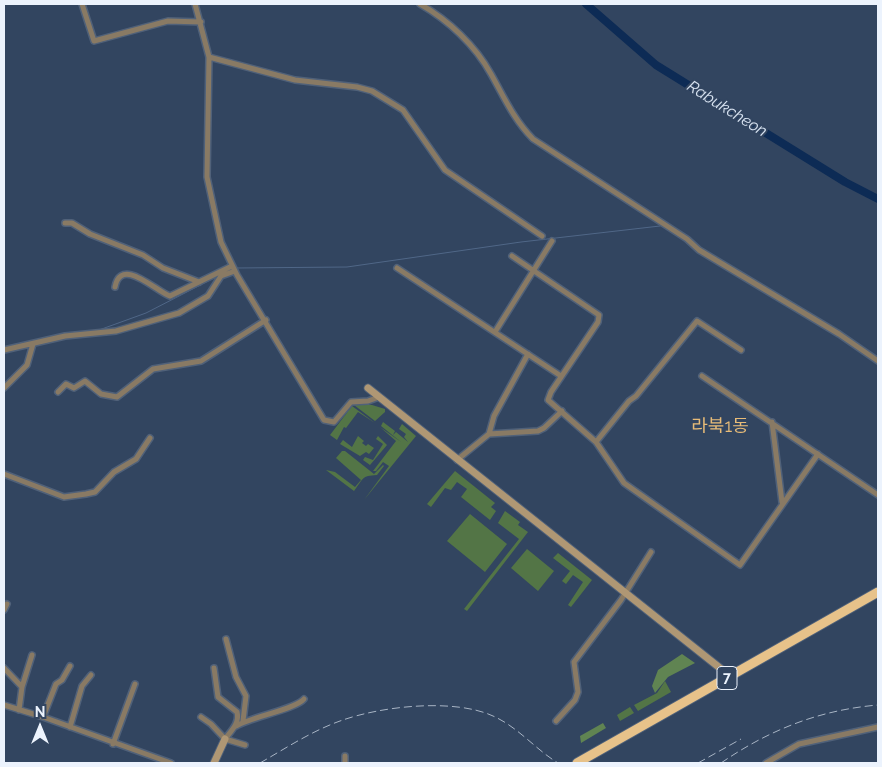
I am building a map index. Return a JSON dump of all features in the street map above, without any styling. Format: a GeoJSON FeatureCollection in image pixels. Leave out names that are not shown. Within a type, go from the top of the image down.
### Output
{"type":"FeatureCollection","features":[{"type":"Feature","properties":{"kind":"highway","name":"7"},"geometry":{"type":"LineString","coordinates":[[577,763],[878,592]]}},
{"type":"Feature","properties":{"kind":"street"},"geometry":{"type":"LineString","coordinates":[[82,4],[94,41],[168,21],[201,22]]}},
{"type":"Feature","properties":{"kind":"street"},"geometry":{"type":"LineString","coordinates":[[195,4],[209,57],[207,177],[221,242],[234,269],[324,420],[334,422],[351,402],[368,401],[379,397]]}},
{"type":"Feature","properties":{"kind":"street"},"geometry":{"type":"LineString","coordinates":[[420,4],[440,16],[477,54],[491,74],[516,119],[533,139],[688,239],[699,250],[839,334],[878,361]]}},
{"type":"Feature","properties":{"kind":"street"},"geometry":{"type":"LineString","coordinates":[[209,57],[295,80],[358,86],[372,91],[403,110],[446,170],[542,236]]}},
{"type":"Feature","properties":{"kind":"street"},"geometry":{"type":"LineString","coordinates":[[65,223],[72,223],[90,234],[144,255],[163,268],[199,282]]}},
{"type":"Feature","properties":{"kind":"street"},"geometry":{"type":"LineString","coordinates":[[495,332],[552,241]]}},
{"type":"Feature","properties":{"kind":"street"},"geometry":{"type":"LineString","coordinates":[[512,256],[599,315],[598,322],[548,400],[596,442],[624,483],[740,564],[782,502],[818,454]]}},
{"type":"Feature","properties":{"kind":"street"},"geometry":{"type":"LineString","coordinates":[[397,268],[562,376]]}},
{"type":"Feature","properties":{"kind":"street"},"geometry":{"type":"LineString","coordinates":[[115,287],[117,281],[122,277],[135,275],[170,296],[199,282],[234,269]]}},
{"type":"Feature","properties":{"kind":"street"},"geometry":{"type":"LineString","coordinates":[[4,350],[65,336],[116,331],[179,313],[208,296],[221,276],[234,269]]}},
{"type":"Feature","properties":{"kind":"street"},"geometry":{"type":"LineString","coordinates":[[58,392],[66,384],[74,388],[85,382],[102,394],[117,397],[153,369],[200,361],[266,320]]}},
{"type":"Feature","properties":{"kind":"street"},"geometry":{"type":"LineString","coordinates":[[596,442],[629,401],[636,396],[672,354],[696,321],[741,350]]}},
{"type":"Feature","properties":{"kind":"street"},"geometry":{"type":"LineString","coordinates":[[4,388],[27,365],[33,344]]}},
{"type":"Feature","properties":{"kind":"street"},"geometry":{"type":"LineString","coordinates":[[457,460],[489,434],[494,416],[528,354]]}},
{"type":"Feature","properties":{"kind":"street"},"geometry":{"type":"LineString","coordinates":[[702,376],[878,495]]}},
{"type":"Feature","properties":{"kind":"street"},"geometry":{"type":"LineString","coordinates":[[368,388],[730,676]]}},
{"type":"Feature","properties":{"kind":"street"},"geometry":{"type":"LineString","coordinates":[[489,434],[538,431],[544,428],[562,411]]}},
{"type":"Feature","properties":{"kind":"street"},"geometry":{"type":"LineString","coordinates":[[772,422],[782,502]]}},
{"type":"Feature","properties":{"kind":"street"},"geometry":{"type":"LineString","coordinates":[[4,474],[64,497],[95,492],[114,472],[136,458],[150,438]]}},
{"type":"Feature","properties":{"kind":"street"},"geometry":{"type":"LineString","coordinates":[[556,721],[574,700],[578,692],[574,662],[625,594],[651,552]]}},
{"type":"Feature","properties":{"kind":"street"},"geometry":{"type":"LineString","coordinates":[[4,610],[7,604]]}},
{"type":"Feature","properties":{"kind":"street"},"geometry":{"type":"LineString","coordinates":[[226,639],[236,677],[246,696],[243,721]]}},
{"type":"Feature","properties":{"kind":"street"},"geometry":{"type":"LineString","coordinates":[[19,710],[22,687],[32,655]]}},
{"type":"Feature","properties":{"kind":"street"},"geometry":{"type":"LineString","coordinates":[[43,716],[56,684],[62,680],[70,666]]}},
{"type":"Feature","properties":{"kind":"street"},"geometry":{"type":"LineString","coordinates":[[4,668],[22,687]]}},
{"type":"Feature","properties":{"kind":"street"},"geometry":{"type":"LineString","coordinates":[[214,668],[218,697],[237,712],[236,726]]}},
{"type":"Feature","properties":{"kind":"street"},"geometry":{"type":"LineString","coordinates":[[70,727],[82,686],[90,675]]}},
{"type":"Feature","properties":{"kind":"street"},"geometry":{"type":"LineString","coordinates":[[113,744],[135,684]]}},
{"type":"Feature","properties":{"kind":"street"},"geometry":{"type":"LineString","coordinates":[[214,763],[226,739],[236,726],[243,721],[298,705],[304,699]]}},
{"type":"Feature","properties":{"kind":"street"},"geometry":{"type":"LineString","coordinates":[[4,705],[43,716],[113,744],[170,763]]}},
{"type":"Feature","properties":{"kind":"street"},"geometry":{"type":"LineString","coordinates":[[201,717],[226,739],[245,745]]}},
{"type":"Feature","properties":{"kind":"street"},"geometry":{"type":"LineString","coordinates":[[766,763],[798,744],[878,727]]}},
{"type":"Feature","properties":{"kind":"street"},"geometry":{"type":"LineString","coordinates":[[345,756],[345,763]]}},
{"type":"Feature","properties":{"kind":"green space"},"geometry":{"type":"Polygon","coordinates":[[[357,403],[385,409],[385,412],[375,421],[354,405],[357,403]]]}},
{"type":"Feature","properties":{"kind":"green space"},"geometry":{"type":"Polygon","coordinates":[[[352,406],[375,423],[358,412],[346,428],[344,427],[337,440],[330,435],[352,406]]]}},
{"type":"Feature","properties":{"kind":"green space"},"geometry":{"type":"Polygon","coordinates":[[[383,422],[395,431],[393,435],[396,432],[408,442],[404,437],[406,434],[399,429],[402,424],[416,436],[364,500],[389,466],[383,462],[376,471],[373,471],[396,441],[380,427],[401,442],[381,426],[383,422]]]}},
{"type":"Feature","properties":{"kind":"green space"},"geometry":{"type":"Polygon","coordinates":[[[358,436],[364,441],[362,443],[366,446],[368,444],[374,448],[369,454],[366,452],[360,456],[340,444],[343,440],[352,447],[358,436]]]}},
{"type":"Feature","properties":{"kind":"green space"},"geometry":{"type":"Polygon","coordinates":[[[378,436],[387,445],[370,465],[363,460],[365,457],[373,460],[383,444],[376,439],[378,436]]]}},
{"type":"Feature","properties":{"kind":"green space"},"geometry":{"type":"Polygon","coordinates":[[[342,451],[345,451],[374,474],[384,466],[377,475],[363,478],[354,491],[326,470],[335,472],[355,487],[361,480],[336,458],[342,451]]]}},
{"type":"Feature","properties":{"kind":"green space"},"geometry":{"type":"Polygon","coordinates":[[[455,471],[495,503],[491,507],[496,511],[490,520],[461,497],[467,489],[457,482],[451,490],[445,488],[431,507],[427,504],[455,471]]]}},
{"type":"Feature","properties":{"kind":"green space"},"geometry":{"type":"Polygon","coordinates":[[[505,511],[520,522],[518,525],[528,532],[467,611],[464,609],[519,539],[498,523],[505,511]]]}},
{"type":"Feature","properties":{"kind":"green space"},"geometry":{"type":"Polygon","coordinates":[[[470,514],[507,544],[485,572],[447,541],[470,514]]]}},
{"type":"Feature","properties":{"kind":"green space"},"geometry":{"type":"Polygon","coordinates":[[[527,549],[554,571],[538,591],[511,568],[527,549]]]}},
{"type":"Feature","properties":{"kind":"green space"},"geometry":{"type":"Polygon","coordinates":[[[558,553],[592,580],[571,607],[568,605],[583,582],[573,575],[566,584],[562,581],[570,571],[553,558],[558,553]]]}},
{"type":"Feature","properties":{"kind":"green space"},"geometry":{"type":"Polygon","coordinates":[[[682,654],[695,663],[668,677],[655,693],[652,686],[658,670],[682,654]]]}},
{"type":"Feature","properties":{"kind":"green space"},"geometry":{"type":"Polygon","coordinates":[[[665,681],[671,692],[638,711],[634,705],[657,693],[665,681]]]}},
{"type":"Feature","properties":{"kind":"green space"},"geometry":{"type":"Polygon","coordinates":[[[630,707],[634,713],[620,721],[617,715],[630,707]]]}},
{"type":"Feature","properties":{"kind":"green space"},"geometry":{"type":"Polygon","coordinates":[[[603,723],[606,728],[581,743],[580,736],[603,723]]]}},
{"type":"Feature","properties":{"kind":"waterway","name":"Rabukcheon"},"geometry":{"type":"LineString","coordinates":[[586,4],[656,65],[845,182],[878,199]]}},
{"type":"Feature","properties":{"kind":"waterway"},"geometry":{"type":"LineString","coordinates":[[237,268],[347,267],[521,242],[660,226]]}},
{"type":"Feature","properties":{"kind":"waterway"},"geometry":{"type":"LineString","coordinates":[[99,330],[146,313],[218,276]]}},
{"type":"Feature","properties":{"kind":"railway"},"geometry":{"type":"LineString","coordinates":[[721,763],[776,731],[815,717],[878,705]]}},
{"type":"Feature","properties":{"kind":"railway"},"geometry":{"type":"LineString","coordinates":[[260,763],[309,735],[340,721],[376,711],[417,706],[458,707],[477,710],[493,716],[510,726],[558,763]]}},
{"type":"Feature","properties":{"kind":"railway"},"geometry":{"type":"LineString","coordinates":[[698,763],[741,739]]}},
{"type":"Feature","properties":{"kind":"district","name":"라북1동"},"geometry":{"type":"Point","coordinates":[720,427]}}]}
